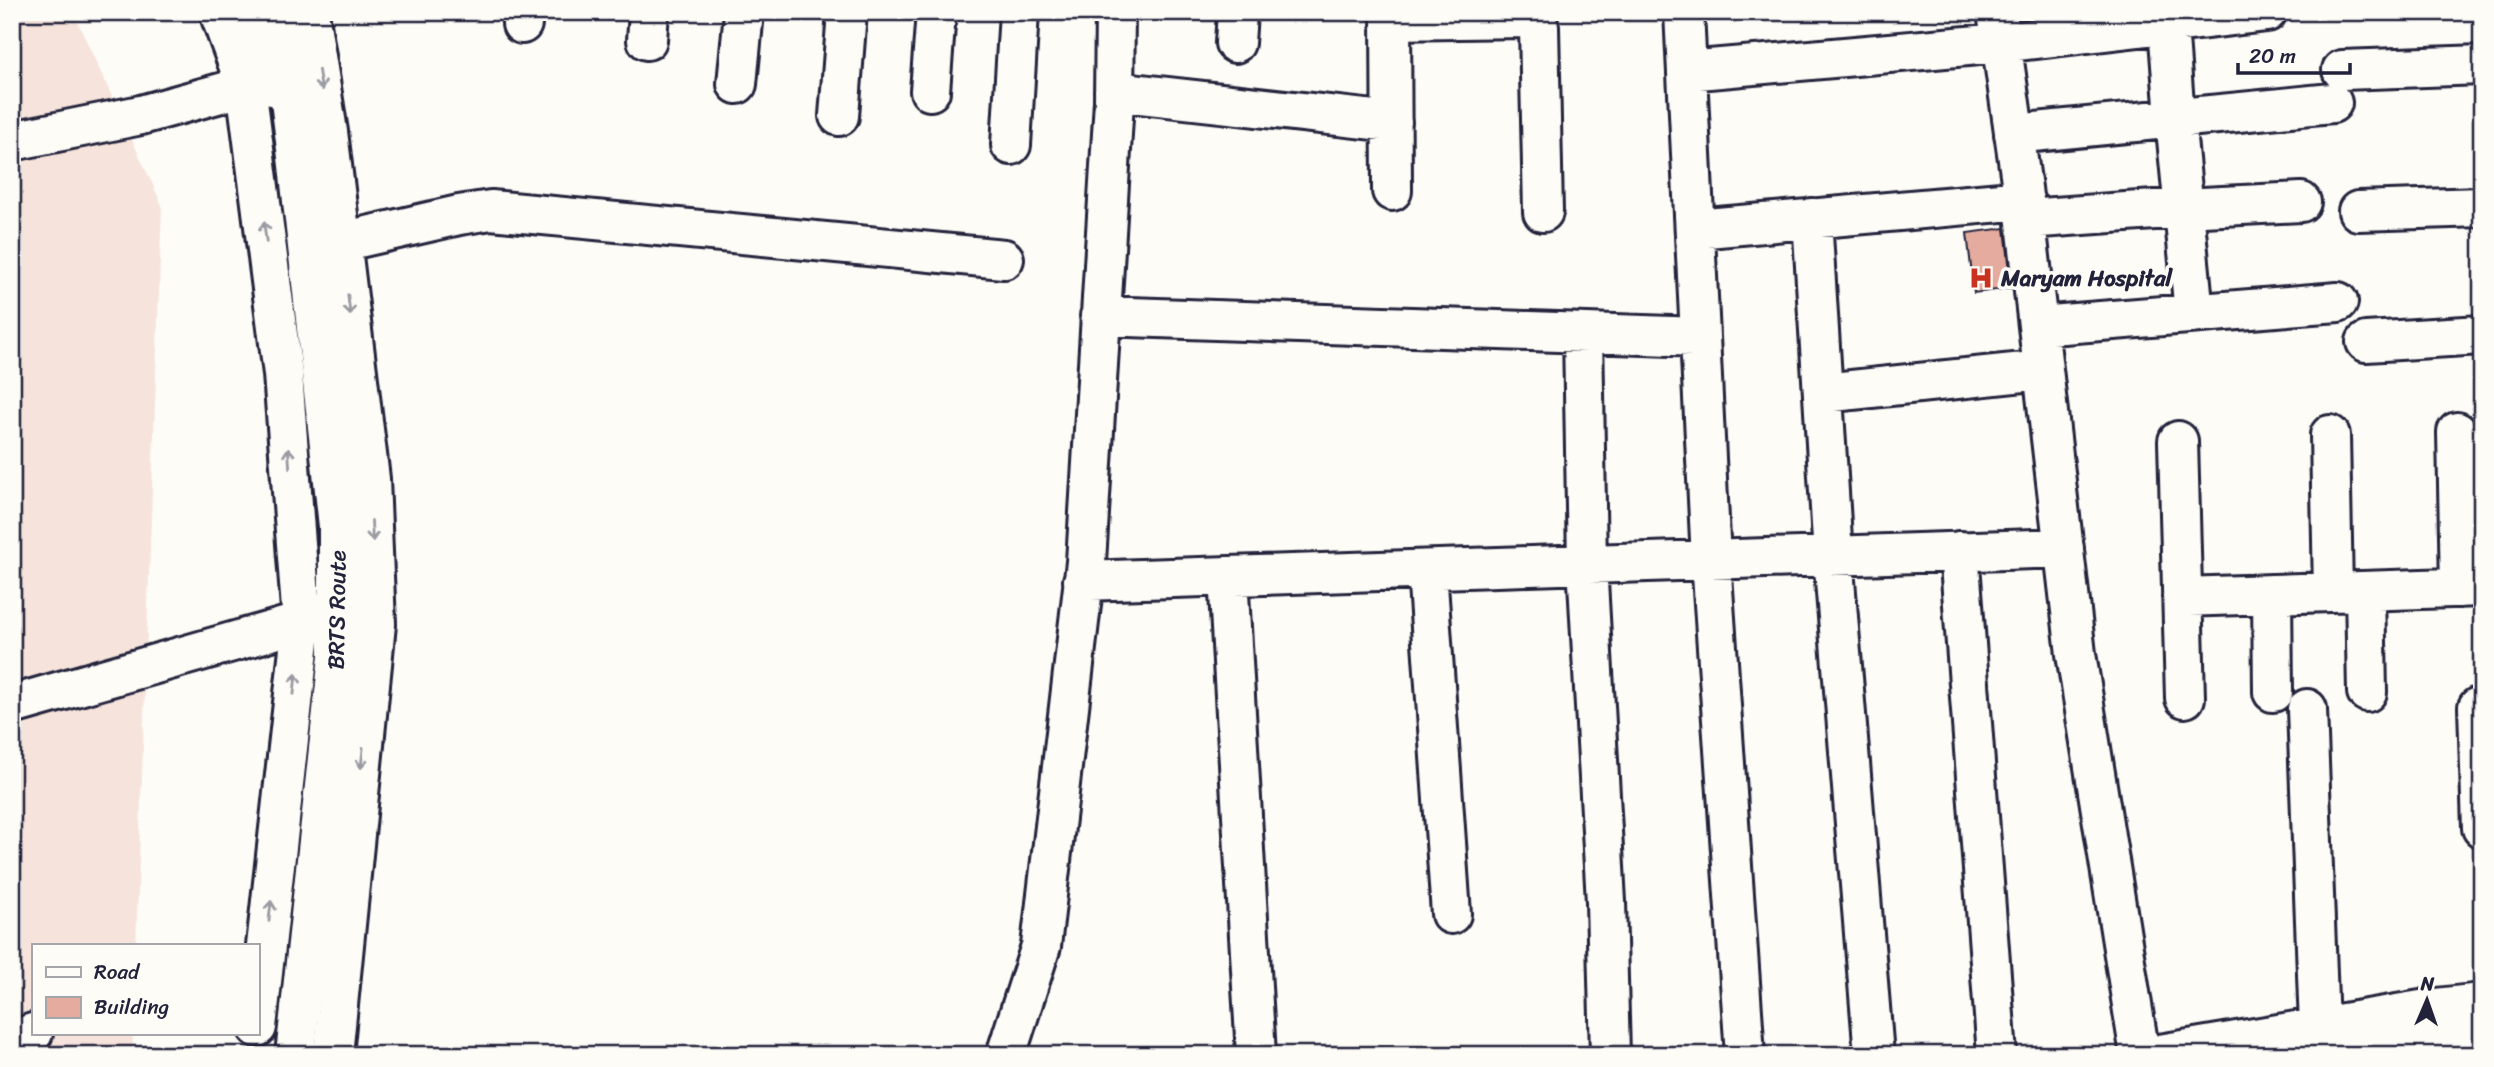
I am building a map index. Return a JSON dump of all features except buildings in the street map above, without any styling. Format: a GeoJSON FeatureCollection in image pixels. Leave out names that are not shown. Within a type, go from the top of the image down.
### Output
{"type":"FeatureCollection","features":[{"type":"Feature","properties":{"kind":"street"},"geometry":{"type":"LineString","coordinates":[[219,12],[247,86],[283,374],[302,622],[262,950],[259,996]]}},
{"type":"Feature","properties":{"kind":"street"},"geometry":{"type":"LineString","coordinates":[[246,12],[299,164]]}},
{"type":"Feature","properties":{"kind":"street"},"geometry":{"type":"LineString","coordinates":[[279,12],[299,164]]}},
{"type":"Feature","properties":{"kind":"street"},"geometry":{"type":"LineString","coordinates":[[309,12],[328,132],[370,479],[376,624],[332,1055]]}},
{"type":"Feature","properties":{"kind":"street"},"geometry":{"type":"LineString","coordinates":[[737,85],[744,12]]}},
{"type":"Feature","properties":{"kind":"street"},"geometry":{"type":"LineString","coordinates":[[839,116],[848,12]]}},
{"type":"Feature","properties":{"kind":"street"},"geometry":{"type":"LineString","coordinates":[[930,91],[936,12]]}},
{"type":"Feature","properties":{"kind":"street"},"geometry":{"type":"LineString","coordinates":[[1011,145],[1019,12]]}},
{"type":"Feature","properties":{"kind":"street"},"geometry":{"type":"LineString","coordinates":[[1006,1055],[1041,946],[1083,581],[1114,91],[1115,12]]}},
{"type":"Feature","properties":{"kind":"street"},"geometry":{"type":"LineString","coordinates":[[1684,12],[1711,560],[1745,1055]]}},
{"type":"Feature","properties":{"kind":"street"},"geometry":{"type":"LineString","coordinates":[[1687,71],[1999,28],[2267,12]]}},
{"type":"Feature","properties":{"kind":"street"},"geometry":{"type":"LineString","coordinates":[[1392,191],[1391,16],[1525,18],[1534,20],[1539,27],[1543,212]]}},
{"type":"Feature","properties":{"kind":"street"},"geometry":{"type":"LineString","coordinates":[[2168,19],[2193,313]]}},
{"type":"Feature","properties":{"kind":"street"},"geometry":{"type":"LineString","coordinates":[[1999,28],[2025,209],[2076,654],[2140,1055]]}},
{"type":"Feature","properties":{"kind":"street"},"geometry":{"type":"LineString","coordinates":[[2014,134],[2175,118],[2337,86],[2482,65]]}},
{"type":"Feature","properties":{"kind":"street"},"geometry":{"type":"LineString","coordinates":[[12,141],[141,115],[247,86]]}},
{"type":"Feature","properties":{"kind":"street"},"geometry":{"type":"LineString","coordinates":[[1114,91],[1392,122]]}},
{"type":"Feature","properties":{"kind":"street","name":"BRTS Route"},"geometry":{"type":"LineString","coordinates":[[295,1055],[338,656],[338,526],[299,164]]}},
{"type":"Feature","properties":{"kind":"street"},"geometry":{"type":"LineString","coordinates":[[1695,229],[1812,218],[2025,209],[2183,208],[2301,202]]}},
{"type":"Feature","properties":{"kind":"street"},"geometry":{"type":"LineString","coordinates":[[2358,211],[2482,207]]}},
{"type":"Feature","properties":{"kind":"street"},"geometry":{"type":"LineString","coordinates":[[341,242],[491,210],[1004,259]]}},
{"type":"Feature","properties":{"kind":"street"},"geometry":{"type":"LineString","coordinates":[[1812,218],[1833,556],[1874,1055]]}},
{"type":"Feature","properties":{"kind":"street"},"geometry":{"type":"LineString","coordinates":[[2038,326],[2338,302]]}},
{"type":"Feature","properties":{"kind":"street"},"geometry":{"type":"LineString","coordinates":[[1101,316],[1700,337]]}},
{"type":"Feature","properties":{"kind":"street"},"geometry":{"type":"LineString","coordinates":[[1583,332],[1587,564],[1606,902],[1610,1055]]}},
{"type":"Feature","properties":{"kind":"street"},"geometry":{"type":"LineString","coordinates":[[2366,342],[2482,335]]}},
{"type":"Feature","properties":{"kind":"street"},"geometry":{"type":"LineString","coordinates":[[1823,393],[2043,370]]}},
{"type":"Feature","properties":{"kind":"street"},"geometry":{"type":"LineString","coordinates":[[2182,597],[2471,588],[2457,432]]}},
{"type":"Feature","properties":{"kind":"street"},"geometry":{"type":"LineString","coordinates":[[2330,435],[2349,592],[2367,692]]}},
{"type":"Feature","properties":{"kind":"street"},"geometry":{"type":"LineString","coordinates":[[2178,441],[2185,698]]}},
{"type":"Feature","properties":{"kind":"street"},"geometry":{"type":"LineString","coordinates":[[1083,581],[2064,548]]}},
{"type":"Feature","properties":{"kind":"street"},"geometry":{"type":"LineString","coordinates":[[1959,551],[1997,1055]]}},
{"type":"Feature","properties":{"kind":"street"},"geometry":{"type":"LineString","coordinates":[[1427,570],[1451,914]]}},
{"type":"Feature","properties":{"kind":"street"},"geometry":{"type":"LineString","coordinates":[[1228,576],[1256,1055]]}},
{"type":"Feature","properties":{"kind":"street"},"geometry":{"type":"LineString","coordinates":[[2272,594],[2273,692]]}},
{"type":"Feature","properties":{"kind":"street"},"geometry":{"type":"LineString","coordinates":[[12,705],[302,622]]}},
{"type":"Feature","properties":{"kind":"street"},"geometry":{"type":"LineString","coordinates":[[2478,707],[2482,828]]}},
{"type":"Feature","properties":{"kind":"street"},"geometry":{"type":"LineString","coordinates":[[2307,709],[2319,1027]]}},
{"type":"Feature","properties":{"kind":"street"},"geometry":{"type":"LineString","coordinates":[[2154,1055],[2427,1009],[2482,1003]]}},
{"type":"Feature","properties":{"kind":"street"},"geometry":{"type":"LineString","coordinates":[[12,1041],[32,1033]]}},
{"type":"Feature","properties":{"kind":"street"},"geometry":{"type":"LineString","coordinates":[[2180,1055],[2482,1035]]}},
{"type":"Feature","properties":{"kind":"street"},"geometry":{"type":"LineString","coordinates":[[254,1055],[257,1036]]}},
{"type":"Feature","properties":{"kind":"shaded area"},"geometry":{"type":"Polygon","coordinates":[[[12,12],[73,12],[162,205],[136,944],[32,944],[32,1036],[133,1036],[132,1055],[12,1055],[12,12]]]}},
{"type":"Feature","properties":{"kind":"place","name":"Maryam Hospital"},"geometry":{"type":"Point","coordinates":[1981,278]}}]}
